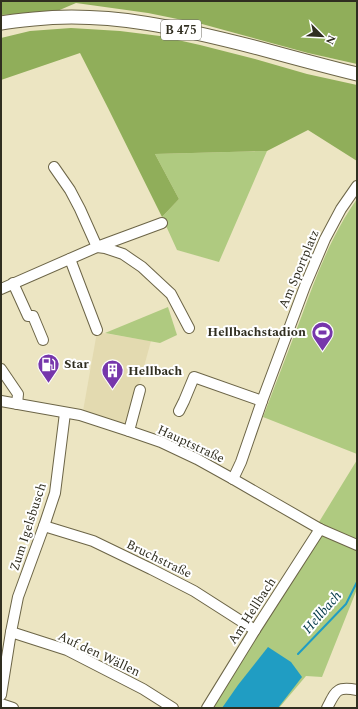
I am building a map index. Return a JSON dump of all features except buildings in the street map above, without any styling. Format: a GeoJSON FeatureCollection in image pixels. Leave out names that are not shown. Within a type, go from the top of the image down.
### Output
{"type":"FeatureCollection","features":[{"type":"Feature","properties":{"kind":"main road","name":"B 475"},"geometry":{"type":"LineString","coordinates":[[1,23],[50,18],[85,17],[117,19],[161,25],[218,37],[357,74]]}},
{"type":"Feature","properties":{"kind":"street"},"geometry":{"type":"LineString","coordinates":[[54,167],[70,190],[97,247]]}},
{"type":"Feature","properties":{"kind":"street","name":"Am Sportplatz"},"geometry":{"type":"LineString","coordinates":[[233,479],[241,462],[305,286],[325,239],[341,209],[357,186]]}},
{"type":"Feature","properties":{"kind":"street"},"geometry":{"type":"LineString","coordinates":[[2,286],[13,283],[97,247],[162,223]]}},
{"type":"Feature","properties":{"kind":"street"},"geometry":{"type":"LineString","coordinates":[[97,247],[123,254],[142,267],[171,294],[189,328]]}},
{"type":"Feature","properties":{"kind":"street"},"geometry":{"type":"LineString","coordinates":[[70,259],[97,330]]}},
{"type":"Feature","properties":{"kind":"street"},"geometry":{"type":"LineString","coordinates":[[13,283],[28,316],[33,316],[42,340]]}},
{"type":"Feature","properties":{"kind":"street"},"geometry":{"type":"LineString","coordinates":[[1,369],[18,394],[17,404]]}},
{"type":"Feature","properties":{"kind":"street"},"geometry":{"type":"LineString","coordinates":[[179,411],[194,378],[262,401]]}},
{"type":"Feature","properties":{"kind":"street"},"geometry":{"type":"LineString","coordinates":[[129,431],[140,390]]}},
{"type":"Feature","properties":{"kind":"street","name":"Hauptstraße"},"geometry":{"type":"LineString","coordinates":[[1,401],[80,415],[161,442],[197,459],[320,529],[357,546]]}},
{"type":"Feature","properties":{"kind":"street","name":"Zum Igelsbusch"},"geometry":{"type":"LineString","coordinates":[[1,695],[18,597],[55,493],[65,413]]}},
{"type":"Feature","properties":{"kind":"street","name":"Bruchstraße"},"geometry":{"type":"LineString","coordinates":[[44,526],[93,541],[151,569],[194,591],[254,630]]}},
{"type":"Feature","properties":{"kind":"street","name":"Am Hellbach"},"geometry":{"type":"LineString","coordinates":[[207,708],[254,630],[320,529]]}},
{"type":"Feature","properties":{"kind":"street","name":"Auf den Wällen"},"geometry":{"type":"LineString","coordinates":[[11,632],[67,650],[138,686],[173,708]]}},
{"type":"Feature","properties":{"kind":"street"},"geometry":{"type":"LineString","coordinates":[[327,708],[336,692],[342,688],[357,690]]}},
{"type":"Feature","properties":{"kind":"street"},"geometry":{"type":"LineString","coordinates":[[1,704],[13,708]]}},
{"type":"Feature","properties":{"kind":"shaded area"},"geometry":{"type":"Polygon","coordinates":[[[97,332],[151,341],[128,425],[83,411],[97,332]]]}},
{"type":"Feature","properties":{"kind":"green space"},"geometry":{"type":"Polygon","coordinates":[[[1,1],[357,1],[357,64],[308,53],[202,24],[148,13],[76,3],[55,12],[1,15],[1,1]]]}},
{"type":"Feature","properties":{"kind":"green space"},"geometry":{"type":"Polygon","coordinates":[[[71,28],[120,31],[160,36],[255,59],[307,74],[357,85],[357,161],[308,130],[267,151],[155,154],[179,199],[162,217],[80,53],[1,80],[1,38],[30,31],[71,28]]]}},
{"type":"Feature","properties":{"kind":"green space"},"geometry":{"type":"Polygon","coordinates":[[[267,151],[219,262],[177,250],[162,217],[179,199],[155,154],[267,151]]]}},
{"type":"Feature","properties":{"kind":"green space","name":"Hellbachstadion"},"geometry":{"type":"Polygon","coordinates":[[[357,199],[357,454],[263,417],[319,270],[340,226],[357,199]]]}},
{"type":"Feature","properties":{"kind":"green space"},"geometry":{"type":"Polygon","coordinates":[[[168,307],[177,335],[160,343],[105,333],[168,307]]]}},
{"type":"Feature","properties":{"kind":"green space"},"geometry":{"type":"Polygon","coordinates":[[[357,460],[357,589],[322,677],[306,676],[279,708],[209,708],[254,637],[319,522],[357,460]]]}},
{"type":"Feature","properties":{"kind":"water"},"geometry":{"type":"Polygon","coordinates":[[[268,647],[291,662],[302,677],[278,708],[222,708],[238,685],[268,647]]]}},
{"type":"Feature","properties":{"kind":"waterway","name":"Hellbach"},"geometry":{"type":"LineString","coordinates":[[298,654],[346,604],[357,582]]}},
{"type":"Feature","properties":{"kind":"place","name":"Hellbachstadion"},"geometry":{"type":"Point","coordinates":[322,352]}},
{"type":"Feature","properties":{"kind":"place","name":"Star"},"geometry":{"type":"Point","coordinates":[48,384]}},
{"type":"Feature","properties":{"kind":"place","name":"Hellbach"},"geometry":{"type":"Point","coordinates":[112,390]}}]}
